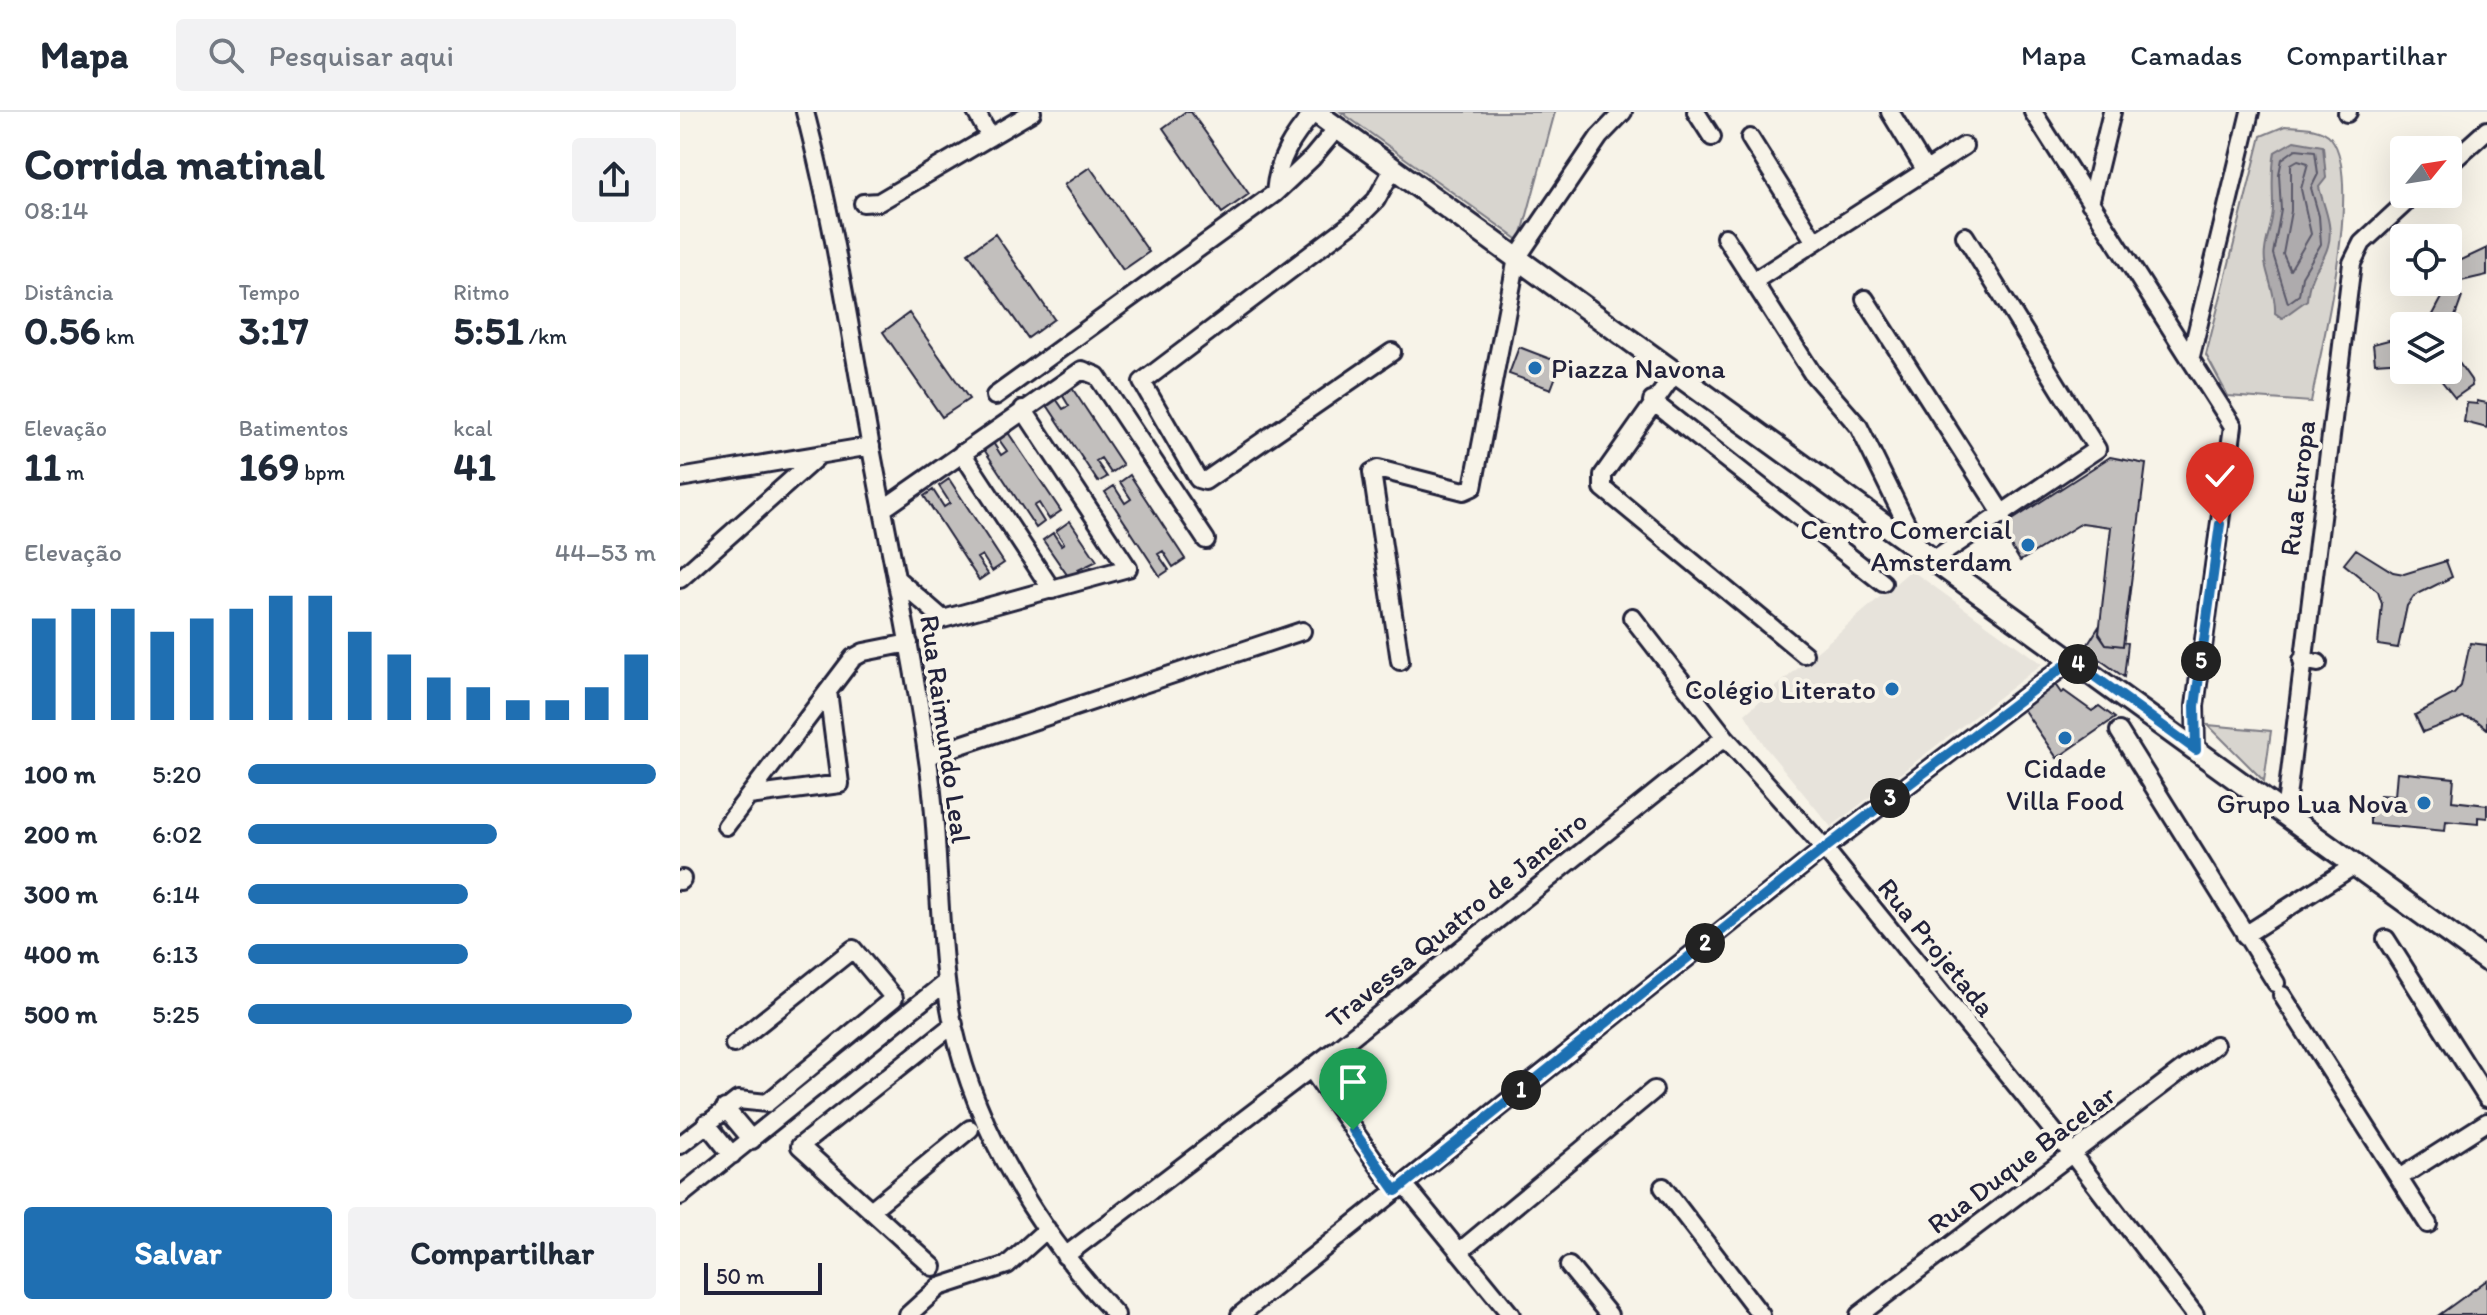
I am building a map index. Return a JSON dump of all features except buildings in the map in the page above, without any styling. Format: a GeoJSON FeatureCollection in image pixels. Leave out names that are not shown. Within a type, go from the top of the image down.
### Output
{"type":"FeatureCollection","features":[{"type":"Feature","properties":{"kind":"main road"},"geometry":{"type":"LineString","coordinates":[[1315,112],[2487,961]]}},
{"type":"Feature","properties":{"kind":"street","name":"Rua Raimundo Leal"},"geometry":{"type":"LineString","coordinates":[[805,112],[844,281],[928,756],[946,982],[954,1024],[983,1120],[1065,1256],[1116,1315]]}},
{"type":"Feature","properties":{"kind":"street"},"geometry":{"type":"LineString","coordinates":[[976,112],[990,137]]}},
{"type":"Feature","properties":{"kind":"street"},"geometry":{"type":"LineString","coordinates":[[863,203],[879,202],[1032,112]]}},
{"type":"Feature","properties":{"kind":"street"},"geometry":{"type":"LineString","coordinates":[[1275,193],[1277,169],[1290,139],[1315,112]]}},
{"type":"Feature","properties":{"kind":"street"},"geometry":{"type":"LineString","coordinates":[[1400,661],[1372,472],[1378,469],[1464,491],[1473,487],[1508,288],[1517,258],[1599,137],[1623,112]]}},
{"type":"Feature","properties":{"kind":"street"},"geometry":{"type":"LineString","coordinates":[[1696,112],[1712,137]]}},
{"type":"Feature","properties":{"kind":"street"},"geometry":{"type":"LineString","coordinates":[[1890,112],[1926,171]]}},
{"type":"Feature","properties":{"kind":"street"},"geometry":{"type":"LineString","coordinates":[[2033,112],[2230,418],[2233,433],[2195,706],[2196,750]]}},
{"type":"Feature","properties":{"kind":"street"},"geometry":{"type":"LineString","coordinates":[[2090,203],[2112,112]]}},
{"type":"Feature","properties":{"kind":"street"},"geometry":{"type":"LineString","coordinates":[[2191,356],[2250,112]]}},
{"type":"Feature","properties":{"kind":"street"},"geometry":{"type":"LineString","coordinates":[[995,396],[1275,193],[1312,158],[1337,128]]}},
{"type":"Feature","properties":{"kind":"street"},"geometry":{"type":"LineString","coordinates":[[2462,152],[2487,130]]}},
{"type":"Feature","properties":{"kind":"street"},"geometry":{"type":"LineString","coordinates":[[1750,138],[1815,242]]}},
{"type":"Feature","properties":{"kind":"street"},"geometry":{"type":"LineString","coordinates":[[1754,281],[1964,146]]}},
{"type":"Feature","properties":{"kind":"street"},"geometry":{"type":"LineString","coordinates":[[1392,352],[1205,481],[1198,479],[1142,382],[1355,221],[1376,200],[1393,169]]}},
{"type":"Feature","properties":{"kind":"street","name":"Rua Europa"},"geometry":{"type":"LineString","coordinates":[[2285,814],[2310,661],[2343,396],[2357,251],[2401,208]]}},
{"type":"Feature","properties":{"kind":"street"},"geometry":{"type":"LineString","coordinates":[[1725,237],[1812,373],[1859,427],[1926,555],[2003,515],[2097,449],[1965,236]]}},
{"type":"Feature","properties":{"kind":"street"},"geometry":{"type":"LineString","coordinates":[[1865,299],[2003,515]]}},
{"type":"Feature","properties":{"kind":"street"},"geometry":{"type":"LineString","coordinates":[[883,509],[1075,372],[1089,371],[1097,376],[1206,540]]}},
{"type":"Feature","properties":{"kind":"street"},"geometry":{"type":"LineString","coordinates":[[1675,373],[1652,401],[1603,475],[1603,488],[1804,654]]}},
{"type":"Feature","properties":{"kind":"street"},"geometry":{"type":"LineString","coordinates":[[1652,401],[1883,583]]}},
{"type":"Feature","properties":{"kind":"street"},"geometry":{"type":"LineString","coordinates":[[896,578],[943,619],[1128,568],[1023,409]]}},
{"type":"Feature","properties":{"kind":"street"},"geometry":{"type":"LineString","coordinates":[[680,478],[871,446]]}},
{"type":"Feature","properties":{"kind":"street"},"geometry":{"type":"LineString","coordinates":[[962,453],[1052,590]]}},
{"type":"Feature","properties":{"kind":"street"},"geometry":{"type":"LineString","coordinates":[[680,579],[817,457]]}},
{"type":"Feature","properties":{"kind":"street","name":"Rua Projetada"},"geometry":{"type":"LineString","coordinates":[[1632,617],[1725,737],[1824,848],[2072,1154],[2195,1315]]}},
{"type":"Feature","properties":{"kind":"street"},"geometry":{"type":"LineString","coordinates":[[928,756],[1302,631]]}},
{"type":"Feature","properties":{"kind":"street"},"geometry":{"type":"LineString","coordinates":[[726,826],[856,655],[909,643]]}},
{"type":"Feature","properties":{"kind":"street"},"geometry":{"type":"LineString","coordinates":[[1240,1315],[1824,848],[2072,660]]}},
{"type":"Feature","properties":{"kind":"street"},"geometry":{"type":"LineString","coordinates":[[749,796],[840,784],[828,691]]}},
{"type":"Feature","properties":{"kind":"street"},"geometry":{"type":"LineString","coordinates":[[2119,731],[2428,1224]]}},
{"type":"Feature","properties":{"kind":"street","name":"Travessa Quatro de Janeiro"},"geometry":{"type":"LineString","coordinates":[[1065,1256],[1311,1069],[1725,737]]}},
{"type":"Feature","properties":{"kind":"street"},"geometry":{"type":"LineString","coordinates":[[2245,935],[2355,865]]}},
{"type":"Feature","properties":{"kind":"street"},"geometry":{"type":"LineString","coordinates":[[2386,939],[2487,1098]]}},
{"type":"Feature","properties":{"kind":"street"},"geometry":{"type":"LineString","coordinates":[[680,1145],[738,1100],[767,1103],[894,998],[852,949],[734,1044]]}},
{"type":"Feature","properties":{"kind":"street"},"geometry":{"type":"LineString","coordinates":[[680,1196],[946,982]]}},
{"type":"Feature","properties":{"kind":"street"},"geometry":{"type":"LineString","coordinates":[[933,1267],[801,1149],[800,1144],[954,1024]]}},
{"type":"Feature","properties":{"kind":"street","name":"Rua Duque Bacelar"},"geometry":{"type":"LineString","coordinates":[[1859,1315],[2215,1045]]}},
{"type":"Feature","properties":{"kind":"street"},"geometry":{"type":"LineString","coordinates":[[1311,1069],[1400,1188],[1511,1315]]}},
{"type":"Feature","properties":{"kind":"street"},"geometry":{"type":"LineString","coordinates":[[1459,1252],[1654,1090]]}},
{"type":"Feature","properties":{"kind":"street"},"geometry":{"type":"LineString","coordinates":[[725,1108],[752,1140]]}},
{"type":"Feature","properties":{"kind":"street"},"geometry":{"type":"LineString","coordinates":[[2399,1178],[2487,1122]]}},
{"type":"Feature","properties":{"kind":"street"},"geometry":{"type":"LineString","coordinates":[[706,1123],[732,1155]]}},
{"type":"Feature","properties":{"kind":"street"},"geometry":{"type":"LineString","coordinates":[[871,1210],[970,1129]]}},
{"type":"Feature","properties":{"kind":"street"},"geometry":{"type":"LineString","coordinates":[[1663,1187],[1761,1315]]}},
{"type":"Feature","properties":{"kind":"street"},"geometry":{"type":"LineString","coordinates":[[908,1315],[939,1287],[1007,1265],[1047,1229]]}},
{"type":"Feature","properties":{"kind":"street"},"geometry":{"type":"LineString","coordinates":[[1569,1266],[1609,1315]]}},
{"type":"Feature","properties":{"kind":"shaded area"},"geometry":{"type":"Polygon","coordinates":[[[1341,112],[1555,112],[1520,241],[1341,112]]]}},
{"type":"Feature","properties":{"kind":"shaded area"},"geometry":{"type":"Polygon","coordinates":[[[2285,126],[2316,129],[2331,138],[2340,159],[2343,189],[2337,266],[2311,402],[2228,396],[2206,355],[2261,136],[2285,126]]]}},
{"type":"Feature","properties":{"kind":"shaded area","name":"Colégio Literato"},"geometry":{"type":"Polygon","coordinates":[[[1911,570],[2042,664],[1831,827],[1766,748],[1745,714],[1911,570]]]}},
{"type":"Feature","properties":{"kind":"shaded area"},"geometry":{"type":"Polygon","coordinates":[[[2208,725],[2271,731],[2264,781],[2208,725]]]}},
{"type":"Feature","properties":{"kind":"water"},"geometry":{"type":"Polygon","coordinates":[[[2294,141],[2323,146],[2326,178],[2319,187],[2330,238],[2313,275],[2307,300],[2282,318],[2275,313],[2265,251],[2273,214],[2275,152],[2294,141]]]}},
{"type":"Feature","properties":{"kind":"place","name":"Piazza Navona"},"geometry":{"type":"Point","coordinates":[1535,368]}},
{"type":"Feature","properties":{"kind":"place","name":"Centro Comercial Amsterdam"},"geometry":{"type":"Point","coordinates":[2028,545]}},
{"type":"Feature","properties":{"kind":"place","name":"Colégio Literato"},"geometry":{"type":"Point","coordinates":[1892,689]}},
{"type":"Feature","properties":{"kind":"place","name":"Cidade Villa Food"},"geometry":{"type":"Point","coordinates":[2065,738]}},
{"type":"Feature","properties":{"kind":"place","name":"Grupo Lua Nova"},"geometry":{"type":"Point","coordinates":[2424,803]}},
{"type":"Feature","properties":{"kind":"route"},"geometry":{"type":"LineString","coordinates":[[1353,1130],[1396,1191],[1816,855],[2072,660],[2196,750],[2195,706],[2220,524]]}}]}
